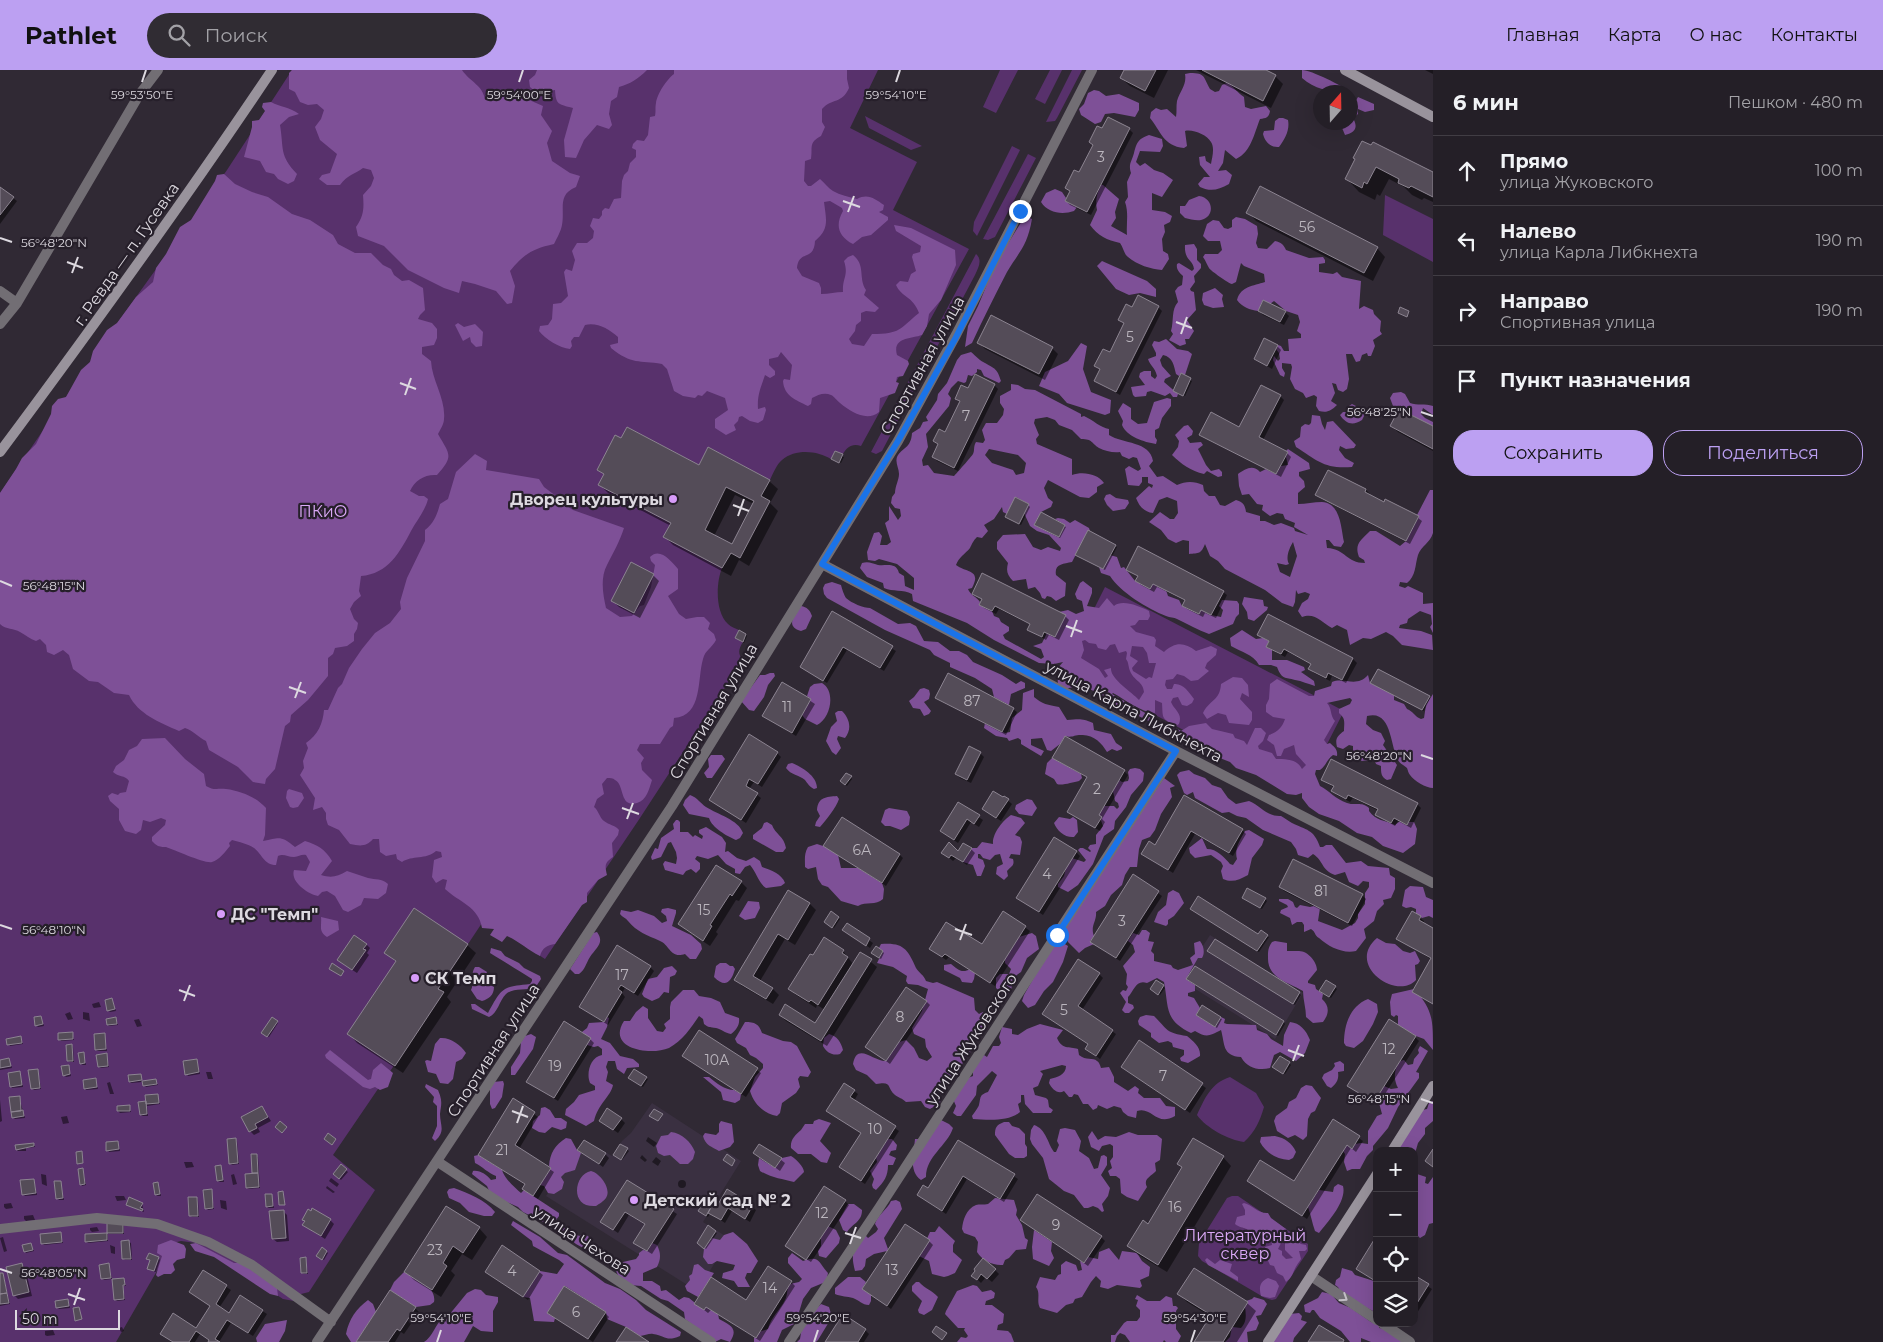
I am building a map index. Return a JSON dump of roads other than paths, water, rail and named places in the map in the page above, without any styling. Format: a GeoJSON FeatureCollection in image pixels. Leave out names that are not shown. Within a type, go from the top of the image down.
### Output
{"type":"FeatureCollection","features":[{"type":"Feature","properties":{"kind":"street"},"geometry":{"type":"LineString","coordinates":[[0,324],[17,303],[139,95],[158,70]]}},
{"type":"Feature","properties":{"kind":"street","name":"г. Ревда — п. Гусевка"},"geometry":{"type":"LineString","coordinates":[[0,452],[106,308],[272,70]]}},
{"type":"Feature","properties":{"kind":"street","name":"Спортивная улица"},"geometry":{"type":"LineString","coordinates":[[317,1342],[672,806],[898,441],[955,339],[1092,70]]}},
{"type":"Feature","properties":{"kind":"street"},"geometry":{"type":"LineString","coordinates":[[1345,70],[1433,117]]}},
{"type":"Feature","properties":{"kind":"street"},"geometry":{"type":"LineString","coordinates":[[0,291],[17,303]]}},
{"type":"Feature","properties":{"kind":"street","name":"улица Карла Либкнехта"},"geometry":{"type":"LineString","coordinates":[[822,564],[1176,751],[1433,883]]}},
{"type":"Feature","properties":{"kind":"street","name":"улица Жуковского"},"geometry":{"type":"LineString","coordinates":[[789,1342],[879,1208],[1176,751]]}},
{"type":"Feature","properties":{"kind":"street"},"geometry":{"type":"LineString","coordinates":[[1395,1147],[1433,1086]]}},
{"type":"Feature","properties":{"kind":"street","name":"улица Чехова"},"geometry":{"type":"LineString","coordinates":[[438,1162],[711,1342]]}},
{"type":"Feature","properties":{"kind":"street"},"geometry":{"type":"LineString","coordinates":[[1268,1342],[1373,1180]]}},
{"type":"Feature","properties":{"kind":"street"},"geometry":{"type":"LineString","coordinates":[[0,1229],[98,1218],[157,1224],[208,1242],[252,1266],[331,1322]]}},
{"type":"Feature","properties":{"kind":"street"},"geometry":{"type":"LineString","coordinates":[[1311,1276],[1373,1317]]}},
{"type":"Feature","properties":{"kind":"street"},"geometry":{"type":"LineString","coordinates":[[1388,1327],[1410,1342]]}},
{"type":"Feature","properties":{"kind":"place","name":"Дворец культуры"},"geometry":{"type":"Point","coordinates":[673,499]}},
{"type":"Feature","properties":{"kind":"place","name":"ДС \"Темп\""},"geometry":{"type":"Point","coordinates":[221,914]}},
{"type":"Feature","properties":{"kind":"place","name":"СК Темп"},"geometry":{"type":"Point","coordinates":[415,978]}},
{"type":"Feature","properties":{"kind":"place","name":"Детский сад № 2"},"geometry":{"type":"Point","coordinates":[634,1200]}},
{"type":"Feature","properties":{"kind":"park label","name":"ПКиО"},"geometry":{"type":"Point","coordinates":[323,511]}},
{"type":"Feature","properties":{"kind":"park label","name":"Литературный сквер"},"geometry":{"type":"Point","coordinates":[1245,1244]}}]}
